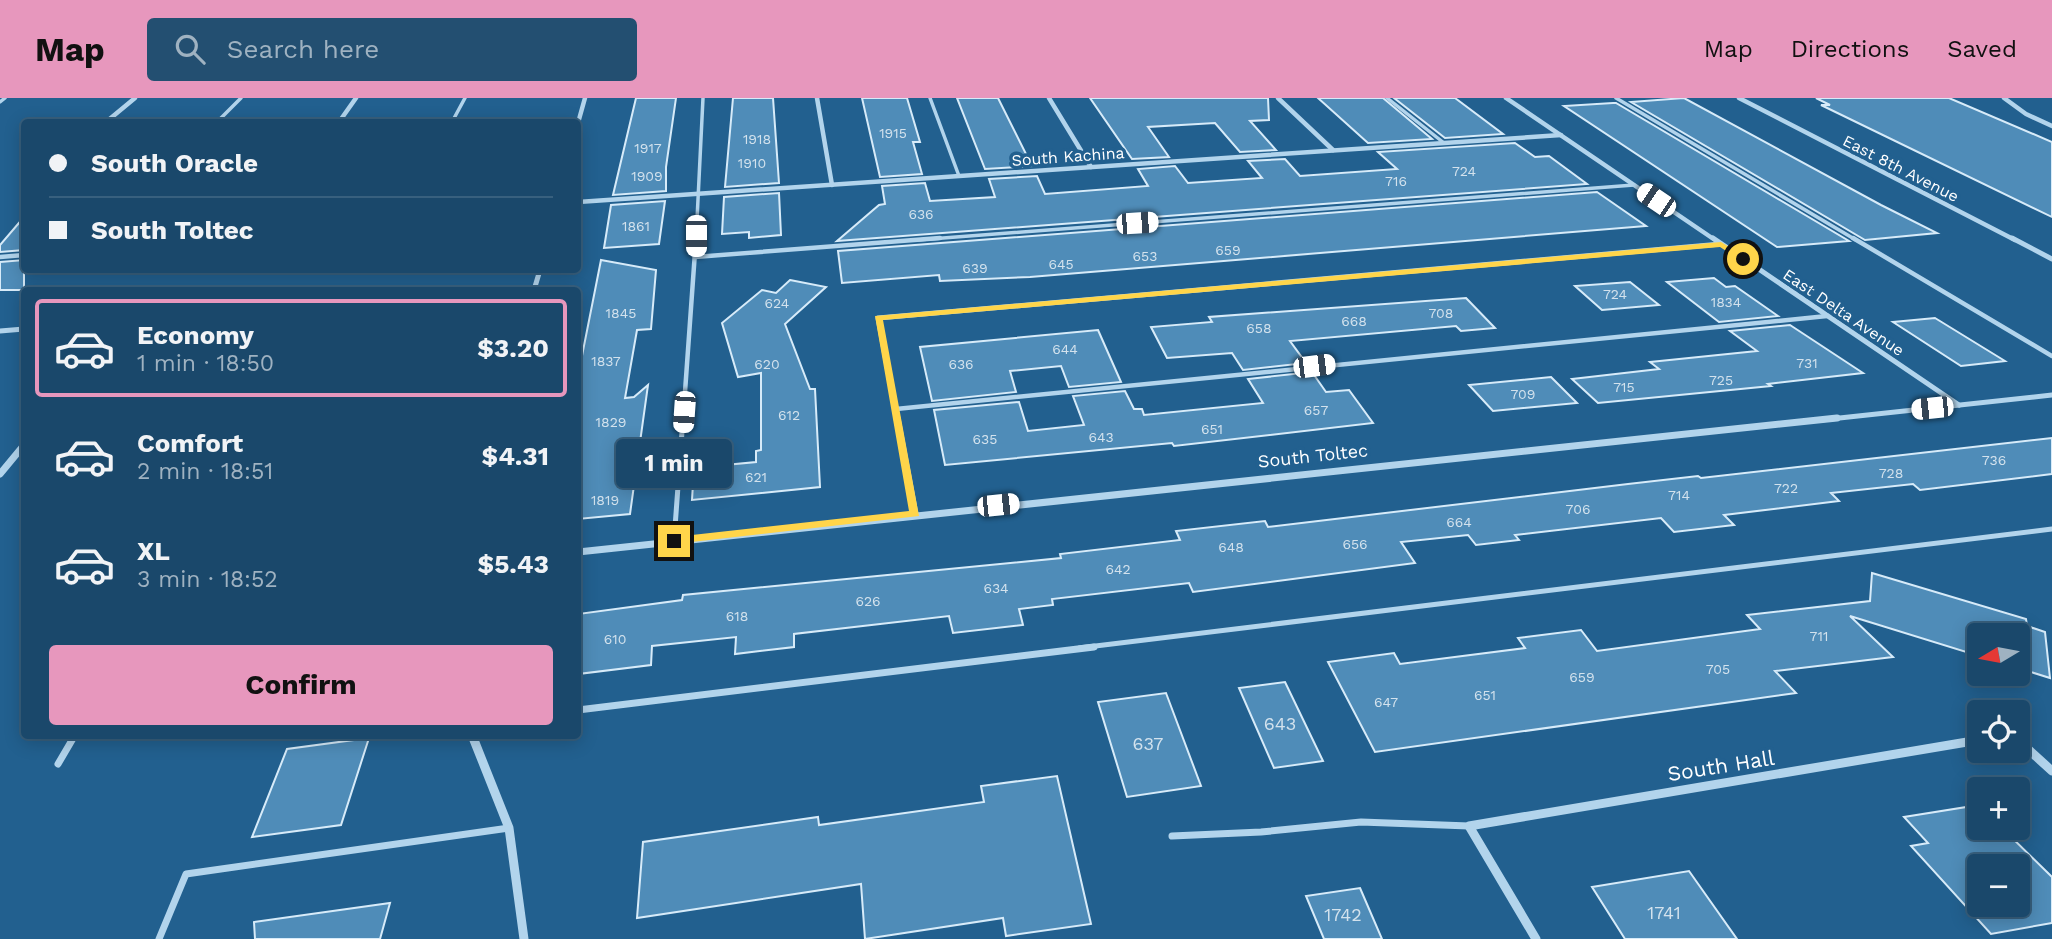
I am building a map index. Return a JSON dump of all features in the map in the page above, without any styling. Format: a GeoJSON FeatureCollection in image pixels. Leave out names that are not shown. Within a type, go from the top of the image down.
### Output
{"type":"FeatureCollection","features":[{"type":"Feature","properties":{"kind":"street"},"geometry":{"type":"LineString","coordinates":[[110,119],[135,98]]}},
{"type":"Feature","properties":{"kind":"street"},"geometry":{"type":"LineString","coordinates":[[341,119],[356,98]]}},
{"type":"Feature","properties":{"kind":"street"},"geometry":{"type":"LineString","coordinates":[[579,119],[585,98]]}},
{"type":"Feature","properties":{"kind":"street"},"geometry":{"type":"LineString","coordinates":[[817,98],[832,185]]}},
{"type":"Feature","properties":{"kind":"street"},"geometry":{"type":"LineString","coordinates":[[1049,98],[1091,167]]}},
{"type":"Feature","properties":{"kind":"street"},"geometry":{"type":"LineString","coordinates":[[1278,98],[1333,150]]}},
{"type":"Feature","properties":{"kind":"street","name":"East Delta Avenue"},"geometry":{"type":"LineString","coordinates":[[1506,98],[1960,405]]}},
{"type":"Feature","properties":{"kind":"street","name":"East 8th Avenue"},"geometry":{"type":"LineString","coordinates":[[1739,98],[2052,259]]}},
{"type":"Feature","properties":{"kind":"street"},"geometry":{"type":"LineString","coordinates":[[2004,98],[2026,114],[2052,126]]}},
{"type":"Feature","properties":{"kind":"street","name":"South Kachina"},"geometry":{"type":"LineString","coordinates":[[581,202],[1561,135]]}},
{"type":"Feature","properties":{"kind":"street"},"geometry":{"type":"LineString","coordinates":[[915,513],[878,318],[1721,244]]}},
{"type":"Feature","properties":{"kind":"street"},"geometry":{"type":"LineString","coordinates":[[0,331],[21,329]]}},
{"type":"Feature","properties":{"kind":"street","name":"South Toltec"},"geometry":{"type":"LineString","coordinates":[[581,552],[915,513],[2052,395]]}},
{"type":"Feature","properties":{"kind":"street"},"geometry":{"type":"LineString","coordinates":[[0,474],[21,449]]}},
{"type":"Feature","properties":{"kind":"street"},"geometry":{"type":"LineString","coordinates":[[474,739],[509,828],[524,939]]}},
{"type":"Feature","properties":{"kind":"street","name":"South Hall"},"geometry":{"type":"LineString","coordinates":[[1469,825],[1967,742]]}},
{"type":"Feature","properties":{"kind":"street"},"geometry":{"type":"LineString","coordinates":[[2030,751],[2052,771]]}},
{"type":"Feature","properties":{"kind":"street"},"geometry":{"type":"LineString","coordinates":[[1469,825],[1536,939]]}},
{"type":"Feature","properties":{"kind":"lane"},"geometry":{"type":"LineString","coordinates":[[0,102],[5,98]]}},
{"type":"Feature","properties":{"kind":"lane"},"geometry":{"type":"LineString","coordinates":[[220,119],[241,98]]}},
{"type":"Feature","properties":{"kind":"lane"},"geometry":{"type":"LineString","coordinates":[[454,119],[465,98]]}},
{"type":"Feature","properties":{"kind":"lane"},"geometry":{"type":"LineString","coordinates":[[674,541],[695,257],[696,194],[703,98]]}},
{"type":"Feature","properties":{"kind":"lane"},"geometry":{"type":"LineString","coordinates":[[930,98],[959,176]]}},
{"type":"Feature","properties":{"kind":"lane"},"geometry":{"type":"LineString","coordinates":[[1387,98],[1444,143]]}},
{"type":"Feature","properties":{"kind":"lane"},"geometry":{"type":"LineString","coordinates":[[1616,98],[2052,356]]}},
{"type":"Feature","properties":{"kind":"lane"},"geometry":{"type":"LineString","coordinates":[[695,257],[1634,185]]}},
{"type":"Feature","properties":{"kind":"lane"},"geometry":{"type":"LineString","coordinates":[[0,257],[21,256]]}},
{"type":"Feature","properties":{"kind":"lane"},"geometry":{"type":"LineString","coordinates":[[896,409],[1827,316]]}},
{"type":"Feature","properties":{"kind":"lane"},"geometry":{"type":"LineString","coordinates":[[581,710],[2052,529]]}},
{"type":"Feature","properties":{"kind":"lane"},"geometry":{"type":"LineString","coordinates":[[58,764],[73,739]]}},
{"type":"Feature","properties":{"kind":"lane"},"geometry":{"type":"LineString","coordinates":[[1172,836],[1261,832],[1361,822],[1469,825]]}},
{"type":"Feature","properties":{"kind":"lane"},"geometry":{"type":"LineString","coordinates":[[159,939],[186,874],[509,828]]}},
{"type":"Feature","properties":{"kind":"building"},"geometry":{"type":"Polygon","coordinates":[[[636,98],[676,98],[666,167],[666,191],[613,195],[636,98]]]}},
{"type":"Feature","properties":{"kind":"building"},"geometry":{"type":"Polygon","coordinates":[[[733,98],[773,98],[779,183],[725,187],[733,98]]]}},
{"type":"Feature","properties":{"kind":"building"},"geometry":{"type":"Polygon","coordinates":[[[862,98],[907,98],[920,142],[913,142],[922,174],[880,177],[862,98]]]}},
{"type":"Feature","properties":{"kind":"building"},"geometry":{"type":"Polygon","coordinates":[[[957,98],[998,98],[1032,166],[985,169],[957,98]]]}},
{"type":"Feature","properties":{"kind":"building"},"geometry":{"type":"Polygon","coordinates":[[[1090,98],[1268,98],[1269,120],[1250,121],[1276,150],[1240,152],[1215,123],[1148,127],[1169,157],[1132,159],[1090,98]]]}},
{"type":"Feature","properties":{"kind":"building"},"geometry":{"type":"Polygon","coordinates":[[[1318,98],[1383,98],[1432,139],[1368,143],[1318,98]]]}},
{"type":"Feature","properties":{"kind":"building"},"geometry":{"type":"Polygon","coordinates":[[[1394,98],[1455,98],[1503,134],[1445,138],[1394,98]]]}},
{"type":"Feature","properties":{"kind":"building"},"geometry":{"type":"Polygon","coordinates":[[[1684,98],[1937,233],[1865,240],[1631,102],[1684,98]]]}},
{"type":"Feature","properties":{"kind":"building"},"geometry":{"type":"Polygon","coordinates":[[[1816,98],[1949,98],[2052,142],[2052,217],[1821,105],[1830,105],[1816,98]]]}},
{"type":"Feature","properties":{"kind":"building"},"geometry":{"type":"Polygon","coordinates":[[[1616,103],[1849,241],[1777,247],[1564,106],[1616,103]]]}},
{"type":"Feature","properties":{"kind":"building"},"geometry":{"type":"Polygon","coordinates":[[[1515,143],[1535,157],[1549,156],[1587,184],[837,241],[879,205],[885,204],[882,186],[925,183],[930,201],[995,197],[989,179],[1037,176],[1045,194],[1148,186],[1138,169],[1175,166],[1188,183],[1262,178],[1248,161],[1285,159],[1300,176],[1397,169],[1378,152],[1515,143]]]}},
{"type":"Feature","properties":{"kind":"building"},"geometry":{"type":"Polygon","coordinates":[[[1597,192],[1646,226],[1030,277],[940,281],[939,275],[842,283],[838,251],[1597,192]]]}},
{"type":"Feature","properties":{"kind":"building"},"geometry":{"type":"Polygon","coordinates":[[[779,193],[781,235],[749,238],[749,232],[722,234],[724,197],[779,193]]]}},
{"type":"Feature","properties":{"kind":"building"},"geometry":{"type":"Polygon","coordinates":[[[665,201],[659,244],[604,248],[611,205],[665,201]]]}},
{"type":"Feature","properties":{"kind":"building"},"geometry":{"type":"Polygon","coordinates":[[[21,220],[21,250],[0,252],[0,245],[21,220]]]}},
{"type":"Feature","properties":{"kind":"building"},"geometry":{"type":"Polygon","coordinates":[[[21,260],[24,287],[21,287],[21,290],[0,290],[0,262],[21,260]]]}},
{"type":"Feature","properties":{"kind":"building"},"geometry":{"type":"Polygon","coordinates":[[[601,260],[656,270],[651,329],[637,330],[625,398],[634,397],[648,385],[630,514],[581,519],[581,361],[601,260]]]}},
{"type":"Feature","properties":{"kind":"building"},"geometry":{"type":"Polygon","coordinates":[[[1714,278],[1726,287],[1735,286],[1778,316],[1719,322],[1667,282],[1714,278]]]}},
{"type":"Feature","properties":{"kind":"building"},"geometry":{"type":"Polygon","coordinates":[[[790,280],[826,287],[785,324],[810,389],[815,389],[820,487],[692,500],[694,468],[756,462],[756,451],[761,450],[761,373],[738,377],[722,323],[762,290],[776,293],[790,280]]]}},
{"type":"Feature","properties":{"kind":"building"},"geometry":{"type":"Polygon","coordinates":[[[1630,282],[1659,305],[1602,310],[1575,286],[1630,282]]]}},
{"type":"Feature","properties":{"kind":"building"},"geometry":{"type":"Polygon","coordinates":[[[1466,298],[1495,328],[1461,331],[1456,326],[1290,341],[1306,363],[1243,370],[1232,353],[1167,358],[1151,327],[1212,322],[1209,317],[1466,298]]]}},
{"type":"Feature","properties":{"kind":"building"},"geometry":{"type":"Polygon","coordinates":[[[1935,318],[2005,361],[1961,366],[1893,322],[1935,318]]]}},
{"type":"Feature","properties":{"kind":"building"},"geometry":{"type":"Polygon","coordinates":[[[1790,325],[1863,373],[1768,384],[1771,386],[1598,403],[1572,379],[1659,369],[1650,362],[1757,351],[1730,331],[1790,325]]]}},
{"type":"Feature","properties":{"kind":"building"},"geometry":{"type":"Polygon","coordinates":[[[1098,330],[1121,382],[1069,387],[1061,366],[1010,371],[1016,392],[932,401],[920,347],[1098,330]]]}},
{"type":"Feature","properties":{"kind":"building"},"geometry":{"type":"Polygon","coordinates":[[[1312,372],[1326,392],[1349,390],[1373,423],[1174,446],[1172,443],[945,465],[934,410],[1019,402],[1028,431],[1084,425],[1073,396],[1125,391],[1134,409],[1142,409],[1144,415],[1263,403],[1248,379],[1312,372]]]}},
{"type":"Feature","properties":{"kind":"building"},"geometry":{"type":"Polygon","coordinates":[[[1551,377],[1577,403],[1493,411],[1469,385],[1551,377]]]}},
{"type":"Feature","properties":{"kind":"building"},"geometry":{"type":"Polygon","coordinates":[[[2052,438],[2052,474],[1920,490],[1913,484],[1831,493],[1839,501],[1724,515],[1734,525],[1674,532],[1661,518],[1515,535],[1519,540],[1476,545],[1468,535],[1401,542],[1415,563],[1193,592],[1189,583],[1052,599],[1053,605],[1019,609],[1023,625],[953,633],[949,616],[794,634],[794,647],[735,654],[736,637],[652,646],[651,665],[581,674],[581,614],[682,600],[683,595],[1061,558],[1060,554],[1180,540],[1176,531],[1265,521],[1268,527],[1698,476],[1701,478],[2052,438]]]}},
{"type":"Feature","properties":{"kind":"building"},"geometry":{"type":"Polygon","coordinates":[[[1872,573],[2026,619],[2027,623],[1967,623],[1967,652],[1850,616],[1893,657],[1775,671],[1796,693],[1375,752],[1328,662],[1394,653],[1400,664],[1525,648],[1518,638],[1581,630],[1597,651],[1760,629],[1747,615],[1870,601],[1872,573]]]}},
{"type":"Feature","properties":{"kind":"building"},"geometry":{"type":"Polygon","coordinates":[[[2030,627],[2045,632],[2050,678],[2030,672],[2030,627]]]}},
{"type":"Feature","properties":{"kind":"building"},"geometry":{"type":"Polygon","coordinates":[[[1285,682],[1323,761],[1274,768],[1239,688],[1285,682]]]}},
{"type":"Feature","properties":{"kind":"building"},"geometry":{"type":"Polygon","coordinates":[[[1166,693],[1201,786],[1127,797],[1098,702],[1166,693]]]}},
{"type":"Feature","properties":{"kind":"building"},"geometry":{"type":"Polygon","coordinates":[[[369,739],[341,825],[252,837],[287,749],[369,739]]]}},
{"type":"Feature","properties":{"kind":"building"},"geometry":{"type":"Polygon","coordinates":[[[1057,776],[1091,924],[1006,936],[1003,918],[865,939],[861,884],[637,918],[643,842],[818,817],[819,825],[984,802],[981,786],[1057,776]]]}},
{"type":"Feature","properties":{"kind":"building"},"geometry":{"type":"Polygon","coordinates":[[[1967,807],[1967,840],[2014,840],[2029,854],[1967,854],[1967,908],[1911,846],[1928,843],[1904,817],[1967,807]]]}},
{"type":"Feature","properties":{"kind":"building"},"geometry":{"type":"Polygon","coordinates":[[[2030,855],[2052,877],[2052,923],[1991,934],[1976,917],[2030,917],[2030,855]]]}},
{"type":"Feature","properties":{"kind":"building"},"geometry":{"type":"Polygon","coordinates":[[[1689,871],[1737,939],[1625,939],[1592,887],[1689,871]]]}},
{"type":"Feature","properties":{"kind":"building"},"geometry":{"type":"Polygon","coordinates":[[[1360,888],[1382,939],[1324,939],[1306,896],[1360,888]]]}},
{"type":"Feature","properties":{"kind":"building"},"geometry":{"type":"Polygon","coordinates":[[[390,903],[380,939],[255,939],[254,922],[390,903]]]}},
{"type":"Feature","properties":{"kind":"route"},"geometry":{"type":"LineString","coordinates":[[674,541],[915,513],[878,318],[1721,244],[1743,259]]}}]}
